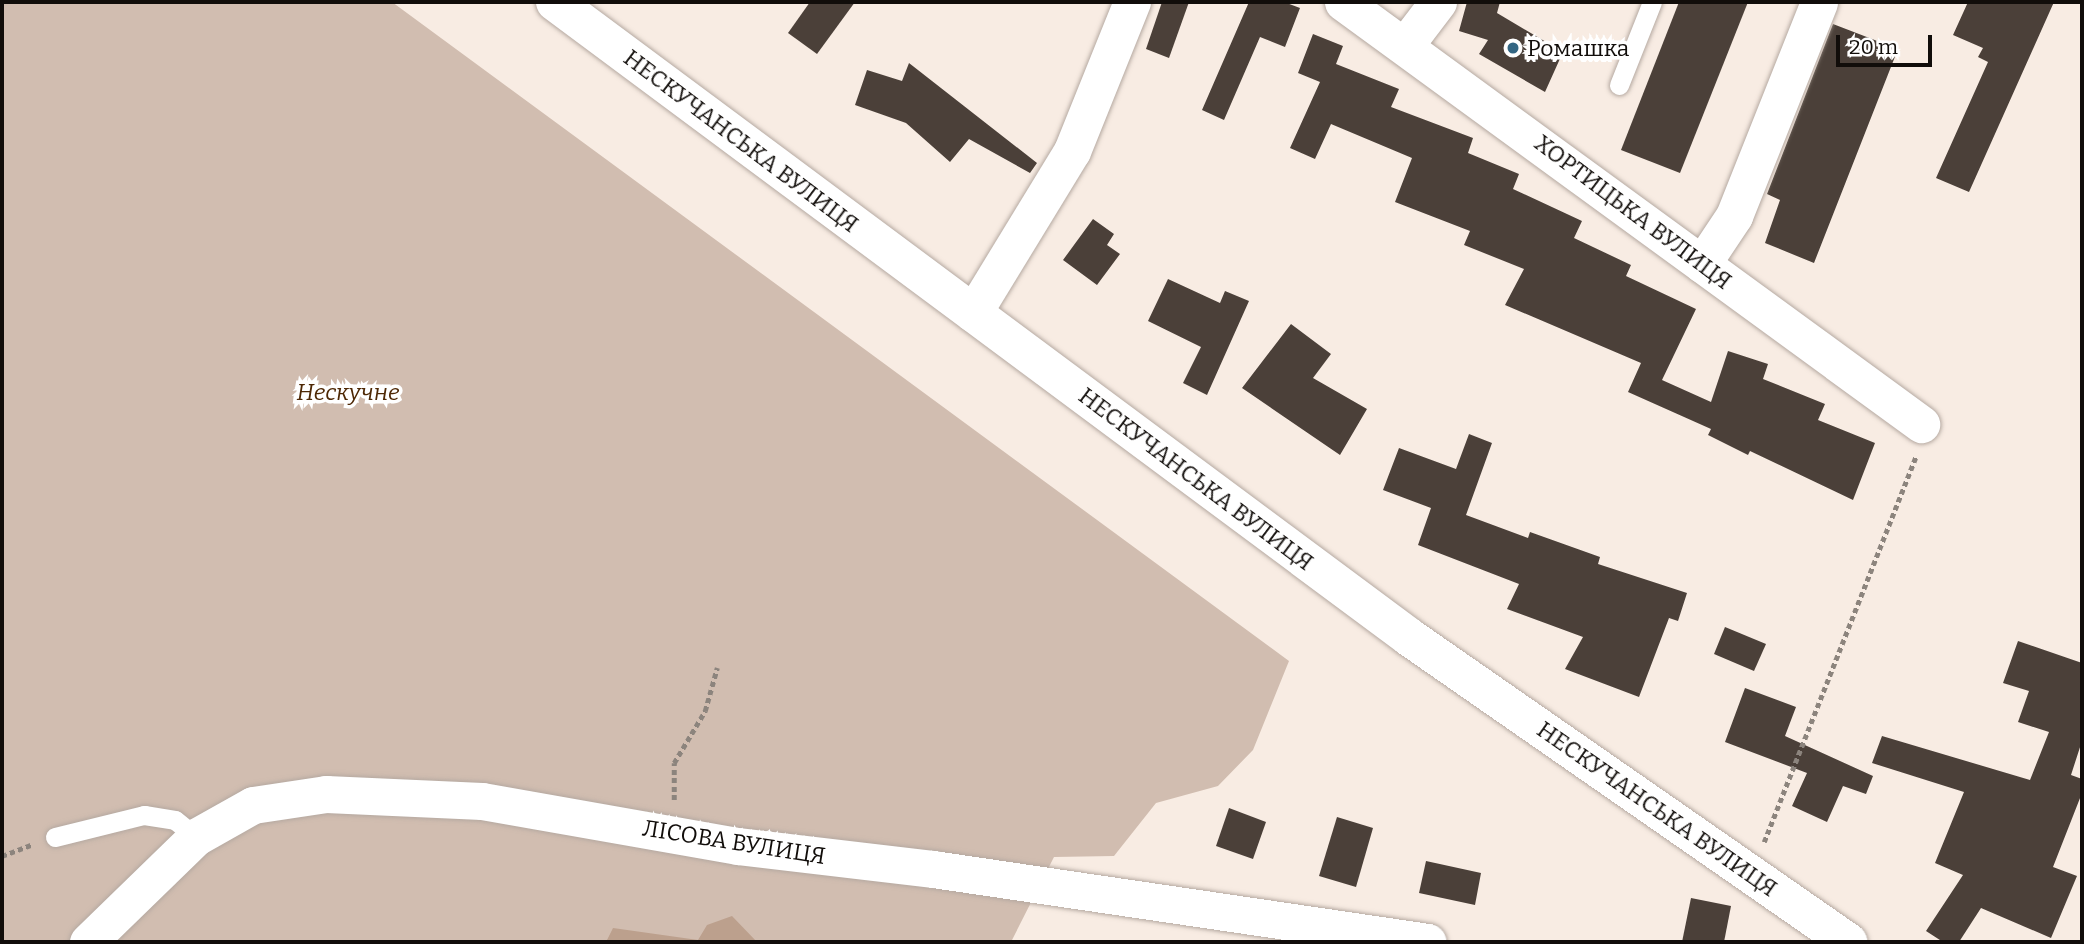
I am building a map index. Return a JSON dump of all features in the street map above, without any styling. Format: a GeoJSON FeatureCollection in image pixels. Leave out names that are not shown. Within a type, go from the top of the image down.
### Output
{"type":"FeatureCollection","features":[{"type":"Feature","properties":{"kind":"street","name":"НЕСКУЧАНСЬКА ВУЛИЦЯ"},"geometry":{"type":"LineString","coordinates":[[555,2],[1409,637],[1848,942]]}},
{"type":"Feature","properties":{"kind":"street"},"geometry":{"type":"LineString","coordinates":[[973,313],[1072,151],[1132,2]]}},
{"type":"Feature","properties":{"kind":"street","name":"ХОРТИЦЬКА ВУЛИЦЯ"},"geometry":{"type":"LineString","coordinates":[[1343,2],[1406,44],[1921,424]]}},
{"type":"Feature","properties":{"kind":"street"},"geometry":{"type":"LineString","coordinates":[[1406,44],[1438,2]]}},
{"type":"Feature","properties":{"kind":"street"},"geometry":{"type":"LineString","coordinates":[[1702,264],[1734,216],[1819,2]]}},
{"type":"Feature","properties":{"kind":"street","name":"ЛІСОВА ВУЛИЦЯ"},"geometry":{"type":"LineString","coordinates":[[88,942],[196,837],[253,805],[327,794],[482,801],[694,838],[1428,942]]}},
{"type":"Feature","properties":{"kind":"lane"},"geometry":{"type":"LineString","coordinates":[[1619,85],[1652,2]]}},
{"type":"Feature","properties":{"kind":"lane"},"geometry":{"type":"LineString","coordinates":[[55,837],[144,815],[174,820],[196,837]]}},
{"type":"Feature","properties":{"kind":"path"},"geometry":{"type":"LineString","coordinates":[[1750,875],[1915,459],[1921,424]]}},
{"type":"Feature","properties":{"kind":"path"},"geometry":{"type":"LineString","coordinates":[[694,838],[674,803],[674,763],[705,711],[717,668]]}},
{"type":"Feature","properties":{"kind":"path"},"geometry":{"type":"LineString","coordinates":[[2,856],[55,837]]}},
{"type":"Feature","properties":{"kind":"green space","name":"Нескучне"},"geometry":{"type":"Polygon","coordinates":[[[2,2],[392,2],[1289,661],[1253,750],[1218,786],[1156,803],[1114,856],[1054,857],[1011,942],[2,942],[2,2]]]}},
{"type":"Feature","properties":{"kind":"shaded area"},"geometry":{"type":"Polygon","coordinates":[[[732,916],[757,942],[606,942],[613,928],[698,940],[707,925],[732,916]]]}},
{"type":"Feature","properties":{"kind":"building"},"geometry":{"type":"Polygon","coordinates":[[[810,2],[855,2],[817,54],[788,33],[810,2]]]}},
{"type":"Feature","properties":{"kind":"building"},"geometry":{"type":"Polygon","coordinates":[[[1162,2],[1189,2],[1169,58],[1146,49],[1162,2]]]}},
{"type":"Feature","properties":{"kind":"building"},"geometry":{"type":"Polygon","coordinates":[[[1249,2],[1284,2],[1300,8],[1285,47],[1260,37],[1224,120],[1202,110],[1249,2]]]}},
{"type":"Feature","properties":{"kind":"building"},"geometry":{"type":"Polygon","coordinates":[[[1467,2],[1500,2],[1497,13],[1563,52],[1545,92],[1479,54],[1488,40],[1459,31],[1467,2]]]}},
{"type":"Feature","properties":{"kind":"building"},"geometry":{"type":"Polygon","coordinates":[[[1679,2],[1748,2],[1680,173],[1621,150],[1679,2]]]}},
{"type":"Feature","properties":{"kind":"building"},"geometry":{"type":"Polygon","coordinates":[[[1968,2],[2054,2],[1969,192],[1936,178],[1988,62],[1978,57],[1983,48],[1953,35],[1968,2]]]}},
{"type":"Feature","properties":{"kind":"building"},"geometry":{"type":"Polygon","coordinates":[[[1833,24],[1898,49],[1814,263],[1765,243],[1780,200],[1767,194],[1833,24]]]}},
{"type":"Feature","properties":{"kind":"building"},"geometry":{"type":"Polygon","coordinates":[[[1313,34],[1343,46],[1336,64],[1399,89],[1391,107],[1473,138],[1468,153],[1519,174],[1513,189],[1582,221],[1574,238],[1631,265],[1626,276],[1696,309],[1662,380],[1711,402],[1728,351],[1768,364],[1763,379],[1825,404],[1818,420],[1875,443],[1853,500],[1750,451],[1748,455],[1708,435],[1711,429],[1628,392],[1641,363],[1505,305],[1524,269],[1464,245],[1470,231],[1395,202],[1412,158],[1331,124],[1315,159],[1290,148],[1320,82],[1298,73],[1313,34]]]}},
{"type":"Feature","properties":{"kind":"building"},"geometry":{"type":"Polygon","coordinates":[[[909,63],[1037,163],[1030,173],[969,139],[950,162],[906,123],[855,105],[867,70],[902,81],[909,63]]]}},
{"type":"Feature","properties":{"kind":"building"},"geometry":{"type":"Polygon","coordinates":[[[1093,219],[1114,234],[1107,245],[1120,254],[1097,285],[1063,260],[1093,219]]]}},
{"type":"Feature","properties":{"kind":"building"},"geometry":{"type":"Polygon","coordinates":[[[1168,279],[1220,303],[1225,291],[1249,301],[1207,395],[1183,383],[1201,347],[1148,321],[1168,279]]]}},
{"type":"Feature","properties":{"kind":"building"},"geometry":{"type":"Polygon","coordinates":[[[1291,324],[1331,354],[1313,378],[1367,409],[1340,455],[1242,388],[1291,324]]]}},
{"type":"Feature","properties":{"kind":"building"},"geometry":{"type":"Polygon","coordinates":[[[1469,434],[1492,443],[1466,515],[1528,538],[1530,532],[1600,557],[1598,564],[1687,593],[1678,621],[1669,618],[1639,697],[1565,669],[1583,637],[1507,609],[1519,584],[1418,545],[1431,508],[1383,490],[1399,448],[1456,469],[1469,434]]]}},
{"type":"Feature","properties":{"kind":"building"},"geometry":{"type":"Polygon","coordinates":[[[1725,627],[1766,644],[1754,671],[1714,654],[1725,627]]]}},
{"type":"Feature","properties":{"kind":"building"},"geometry":{"type":"Polygon","coordinates":[[[2018,641],[2082,663],[2082,741],[2071,775],[2082,779],[2082,793],[2053,867],[2077,876],[2051,938],[1981,908],[1959,942],[1943,942],[1926,931],[1963,875],[1935,863],[1964,792],[1872,763],[1882,736],[2030,780],[2049,732],[2018,722],[2029,691],[2003,683],[2018,641]]]}},
{"type":"Feature","properties":{"kind":"building"},"geometry":{"type":"Polygon","coordinates":[[[1745,688],[1796,707],[1785,736],[1873,776],[1866,794],[1843,786],[1827,822],[1792,806],[1807,773],[1725,742],[1745,688]]]}},
{"type":"Feature","properties":{"kind":"building"},"geometry":{"type":"Polygon","coordinates":[[[1229,808],[1266,822],[1253,859],[1216,846],[1229,808]]]}},
{"type":"Feature","properties":{"kind":"building"},"geometry":{"type":"Polygon","coordinates":[[[1337,817],[1373,828],[1356,887],[1319,876],[1337,817]]]}},
{"type":"Feature","properties":{"kind":"building"},"geometry":{"type":"Polygon","coordinates":[[[1426,861],[1481,873],[1475,905],[1419,893],[1426,861]]]}},
{"type":"Feature","properties":{"kind":"building"},"geometry":{"type":"Polygon","coordinates":[[[1691,898],[1731,906],[1724,942],[1682,942],[1691,898]]]}},
{"type":"Feature","properties":{"kind":"place","name":"Ромашка"},"geometry":{"type":"Point","coordinates":[1513,48]}}]}
